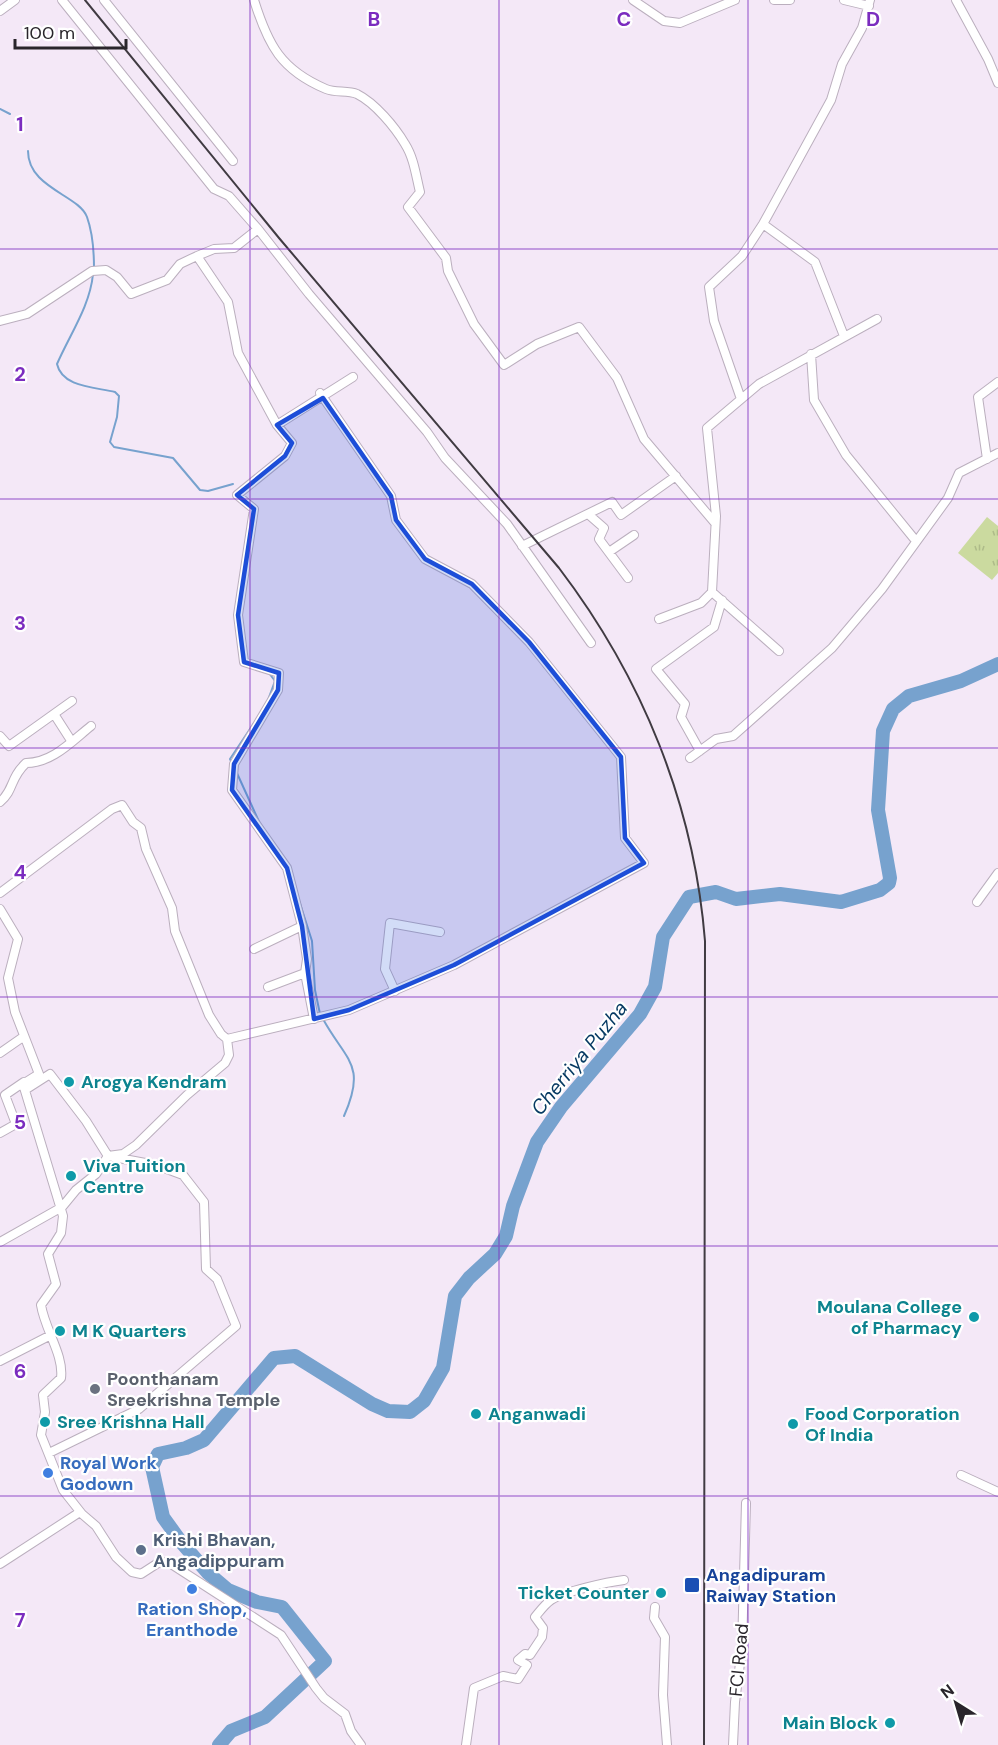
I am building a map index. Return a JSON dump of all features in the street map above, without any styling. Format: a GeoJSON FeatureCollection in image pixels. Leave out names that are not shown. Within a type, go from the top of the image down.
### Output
{"type":"FeatureCollection","features":[{"type":"Feature","properties":{"kind":"street"},"geometry":{"type":"LineString","coordinates":[[0,11],[15,0]]}},
{"type":"Feature","properties":{"kind":"street"},"geometry":{"type":"LineString","coordinates":[[62,0],[214,189],[228,196],[258,229],[309,294],[421,424],[445,458],[481,495],[522,546],[591,643]]}},
{"type":"Feature","properties":{"kind":"street"},"geometry":{"type":"LineString","coordinates":[[104,0],[233,161]]}},
{"type":"Feature","properties":{"kind":"street"},"geometry":{"type":"LineString","coordinates":[[254,0],[264,31],[279,58],[300,76],[328,90],[356,94],[371,105],[406,145],[420,192],[408,207],[446,258],[448,271],[474,324],[504,365],[537,344],[579,327],[617,378],[644,439],[715,523]]}},
{"type":"Feature","properties":{"kind":"street"},"geometry":{"type":"LineString","coordinates":[[633,0],[664,21],[680,23],[735,0]]}},
{"type":"Feature","properties":{"kind":"street"},"geometry":{"type":"LineString","coordinates":[[774,0],[790,0]]}},
{"type":"Feature","properties":{"kind":"street"},"geometry":{"type":"LineString","coordinates":[[741,399],[714,321],[709,287],[742,256],[763,224],[831,100],[843,64],[862,28],[869,3],[844,0]]}},
{"type":"Feature","properties":{"kind":"street"},"geometry":{"type":"LineString","coordinates":[[956,0],[988,58],[998,83]]}},
{"type":"Feature","properties":{"kind":"street"},"geometry":{"type":"LineString","coordinates":[[763,224],[815,262],[844,336]]}},
{"type":"Feature","properties":{"kind":"street"},"geometry":{"type":"LineString","coordinates":[[0,321],[27,314],[92,271],[106,270],[117,277],[130,294],[167,280],[180,264],[197,256],[214,249],[234,249],[258,229]]}},
{"type":"Feature","properties":{"kind":"street"},"geometry":{"type":"LineString","coordinates":[[197,256],[228,302],[238,353],[277,425],[292,443],[285,456],[237,495],[254,509],[238,615],[244,662],[279,673],[278,690],[234,764],[232,789],[287,868],[303,926],[307,959],[305,973],[314,1019]]}},
{"type":"Feature","properties":{"kind":"street"},"geometry":{"type":"LineString","coordinates":[[659,620],[701,603],[712,591],[715,523],[707,428],[759,384],[877,320]]}},
{"type":"Feature","properties":{"kind":"street"},"geometry":{"type":"LineString","coordinates":[[811,354],[814,400],[846,455],[916,541]]}},
{"type":"Feature","properties":{"kind":"street"},"geometry":{"type":"LineString","coordinates":[[277,425],[353,377]]}},
{"type":"Feature","properties":{"kind":"street"},"geometry":{"type":"LineString","coordinates":[[987,459],[978,397],[998,382]]}},
{"type":"Feature","properties":{"kind":"street"},"geometry":{"type":"LineString","coordinates":[[227,1039],[349,1010],[394,991],[454,965],[644,862],[625,838],[621,757],[529,642],[472,584],[425,559],[396,520],[391,496],[322,395]]}},
{"type":"Feature","properties":{"kind":"street"},"geometry":{"type":"LineString","coordinates":[[690,758],[716,739],[733,736],[832,648],[882,589],[948,498],[959,473],[998,453]]}},
{"type":"Feature","properties":{"kind":"street"},"geometry":{"type":"LineString","coordinates":[[522,546],[612,502],[621,515],[676,476]]}},
{"type":"Feature","properties":{"kind":"street"},"geometry":{"type":"LineString","coordinates":[[588,514],[604,528],[599,539],[628,578]]}},
{"type":"Feature","properties":{"kind":"street"},"geometry":{"type":"LineString","coordinates":[[609,552],[634,535]]}},
{"type":"Feature","properties":{"kind":"street"},"geometry":{"type":"LineString","coordinates":[[712,591],[779,651]]}},
{"type":"Feature","properties":{"kind":"street"},"geometry":{"type":"LineString","coordinates":[[700,751],[681,717],[685,704],[656,669],[714,627],[722,600]]}},
{"type":"Feature","properties":{"kind":"street"},"geometry":{"type":"LineString","coordinates":[[0,736],[9,746],[72,701]]}},
{"type":"Feature","properties":{"kind":"street"},"geometry":{"type":"LineString","coordinates":[[54,714],[72,742]]}},
{"type":"Feature","properties":{"kind":"street"},"geometry":{"type":"LineString","coordinates":[[0,802],[9,795],[15,774],[20,768],[26,764],[39,763],[72,742],[91,726]]}},
{"type":"Feature","properties":{"kind":"street"},"geometry":{"type":"LineString","coordinates":[[0,893],[122,805],[132,822],[141,828],[146,849],[172,908],[175,931],[209,1015],[227,1039],[229,1055],[225,1063],[187,1095],[136,1145],[123,1154],[108,1156],[96,1174],[76,1190],[62,1208],[0,1242]]}},
{"type":"Feature","properties":{"kind":"street"},"geometry":{"type":"LineString","coordinates":[[977,902],[998,873]]}},
{"type":"Feature","properties":{"kind":"street"},"geometry":{"type":"LineString","coordinates":[[0,909],[18,939],[8,978],[23,1037],[39,1074],[24,1087]]}},
{"type":"Feature","properties":{"kind":"street"},"geometry":{"type":"LineString","coordinates":[[394,991],[385,969],[390,923],[440,932]]}},
{"type":"Feature","properties":{"kind":"street"},"geometry":{"type":"LineString","coordinates":[[254,949],[303,926]]}},
{"type":"Feature","properties":{"kind":"street"},"geometry":{"type":"LineString","coordinates":[[268,987],[305,973]]}},
{"type":"Feature","properties":{"kind":"street"},"geometry":{"type":"LineString","coordinates":[[0,1053],[23,1037]]}},
{"type":"Feature","properties":{"kind":"street"},"geometry":{"type":"LineString","coordinates":[[0,1133],[16,1124],[5,1095],[50,1074],[86,1120],[108,1156],[156,1165],[183,1175],[204,1202],[206,1269],[217,1279],[236,1326],[139,1409],[49,1453]]}},
{"type":"Feature","properties":{"kind":"street"},"geometry":{"type":"LineString","coordinates":[[24,1087],[62,1208],[61,1233],[48,1254],[56,1284],[41,1305],[49,1336],[58,1353],[62,1378],[43,1395],[45,1412],[41,1435],[63,1490],[80,1512],[96,1526],[116,1557],[132,1572],[141,1574],[158,1563],[168,1562],[274,1629],[324,1698],[345,1714],[351,1731],[361,1745]]}},
{"type":"Feature","properties":{"kind":"street"},"geometry":{"type":"LineString","coordinates":[[0,1361],[49,1336]]}},
{"type":"Feature","properties":{"kind":"street"},"geometry":{"type":"LineString","coordinates":[[961,1475],[998,1492]]}},
{"type":"Feature","properties":{"kind":"street","name":"FCI Road"},"geometry":{"type":"LineString","coordinates":[[733,1745],[735,1702],[742,1648],[746,1503]]}},
{"type":"Feature","properties":{"kind":"street"},"geometry":{"type":"LineString","coordinates":[[0,1564],[80,1512]]}},
{"type":"Feature","properties":{"kind":"street"},"geometry":{"type":"LineString","coordinates":[[466,1745],[474,1688],[503,1676],[518,1679],[527,1665],[518,1660],[525,1654],[530,1655],[542,1637],[543,1628],[535,1617],[543,1608],[552,1599],[606,1582],[624,1580]]}},
{"type":"Feature","properties":{"kind":"street"},"geometry":{"type":"LineString","coordinates":[[655,1607],[654,1618],[665,1637],[663,1695],[667,1745]]}},
{"type":"Feature","properties":{"kind":"highlighted area"},"geometry":{"type":"Polygon","coordinates":[[[323,398],[391,496],[396,520],[425,559],[472,584],[529,642],[621,757],[625,838],[644,863],[454,965],[349,1010],[314,1019],[302,926],[287,868],[232,790],[234,764],[278,690],[279,673],[244,662],[238,615],[254,509],[237,495],[285,456],[292,443],[277,425],[323,398]]]}},
{"type":"Feature","properties":{"kind":"green space"},"geometry":{"type":"Polygon","coordinates":[[[987,517],[998,526],[998,573],[992,580],[958,553],[987,517]]]}},
{"type":"Feature","properties":{"kind":"waterway"},"geometry":{"type":"LineString","coordinates":[[0,109],[10,114]]}},
{"type":"Feature","properties":{"kind":"waterway"},"geometry":{"type":"LineString","coordinates":[[28,151],[30,164],[36,174],[82,209],[87,217],[94,268]]}},
{"type":"Feature","properties":{"kind":"waterway"},"geometry":{"type":"LineString","coordinates":[[93,274],[84,309],[57,364],[60,372],[72,382],[115,392],[119,396],[117,417],[110,442],[114,447],[173,458],[200,490],[208,491],[233,484]]}},
{"type":"Feature","properties":{"kind":"waterway","name":"Cherriya Puzha"},"geometry":{"type":"LineString","coordinates":[[219,1745],[231,1731],[265,1717],[325,1661],[282,1607],[257,1602],[228,1590],[208,1573],[181,1542],[163,1517],[152,1467],[158,1454],[186,1448],[204,1440],[274,1358],[295,1356],[372,1404],[388,1411],[410,1412],[424,1401],[443,1368],[455,1296],[469,1278],[495,1254],[506,1236],[513,1206],[537,1142],[561,1107],[640,1014],[655,987],[663,937],[689,897],[716,892],[736,899],[780,894],[841,902],[880,890],[889,883],[890,878],[878,810],[883,731],[893,709],[909,696],[961,681],[998,664]]}},
{"type":"Feature","properties":{"kind":"waterway"},"geometry":{"type":"LineString","coordinates":[[268,700],[275,681],[269,673]]}},
{"type":"Feature","properties":{"kind":"waterway"},"geometry":{"type":"LineString","coordinates":[[232,763],[230,759],[254,723]]}},
{"type":"Feature","properties":{"kind":"waterway"},"geometry":{"type":"LineString","coordinates":[[236,771],[261,826]]}},
{"type":"Feature","properties":{"kind":"waterway"},"geometry":{"type":"LineString","coordinates":[[295,888],[312,941],[315,990],[320,1014]]}},
{"type":"Feature","properties":{"kind":"waterway"},"geometry":{"type":"LineString","coordinates":[[323,1019],[346,1054],[354,1074],[351,1099],[344,1116]]}},
{"type":"Feature","properties":{"kind":"railway"},"geometry":{"type":"LineString","coordinates":[[85,0],[279,238],[559,568],[589,610],[615,653],[639,698],[659,744],[676,792],[689,840],[699,890],[705,941],[704,1745]]}},
{"type":"Feature","properties":{"kind":"place","name":"Arogya Kendram"},"geometry":{"type":"Point","coordinates":[69,1082]}},
{"type":"Feature","properties":{"kind":"place","name":"Viva Tuition Centre"},"geometry":{"type":"Point","coordinates":[71,1176]}},
{"type":"Feature","properties":{"kind":"place","name":"Moulana College of Pharmacy"},"geometry":{"type":"Point","coordinates":[974,1317]}},
{"type":"Feature","properties":{"kind":"place","name":"M K Quarters"},"geometry":{"type":"Point","coordinates":[60,1331]}},
{"type":"Feature","properties":{"kind":"place","name":"Poonthanam Sreekrishna Temple"},"geometry":{"type":"Point","coordinates":[95,1389]}},
{"type":"Feature","properties":{"kind":"place","name":"Anganwadi"},"geometry":{"type":"Point","coordinates":[476,1414]}},
{"type":"Feature","properties":{"kind":"place","name":"Sree Krishna Hall"},"geometry":{"type":"Point","coordinates":[45,1422]}},
{"type":"Feature","properties":{"kind":"place","name":"Food Corporation Of India"},"geometry":{"type":"Point","coordinates":[793,1424]}},
{"type":"Feature","properties":{"kind":"place","name":"Royal Work Godown"},"geometry":{"type":"Point","coordinates":[48,1473]}},
{"type":"Feature","properties":{"kind":"place","name":"Krishi Bhavan, Angadippuram"},"geometry":{"type":"Point","coordinates":[141,1550]}},
{"type":"Feature","properties":{"kind":"place","name":"Angadipuram Raiway Station"},"geometry":{"type":"Point","coordinates":[692,1585]}},
{"type":"Feature","properties":{"kind":"place","name":"Ration Shop, Eranthode"},"geometry":{"type":"Point","coordinates":[192,1589]}},
{"type":"Feature","properties":{"kind":"place","name":"Ticket Counter"},"geometry":{"type":"Point","coordinates":[661,1593]}},
{"type":"Feature","properties":{"kind":"place","name":"Main Block"},"geometry":{"type":"Point","coordinates":[890,1723]}}]}
